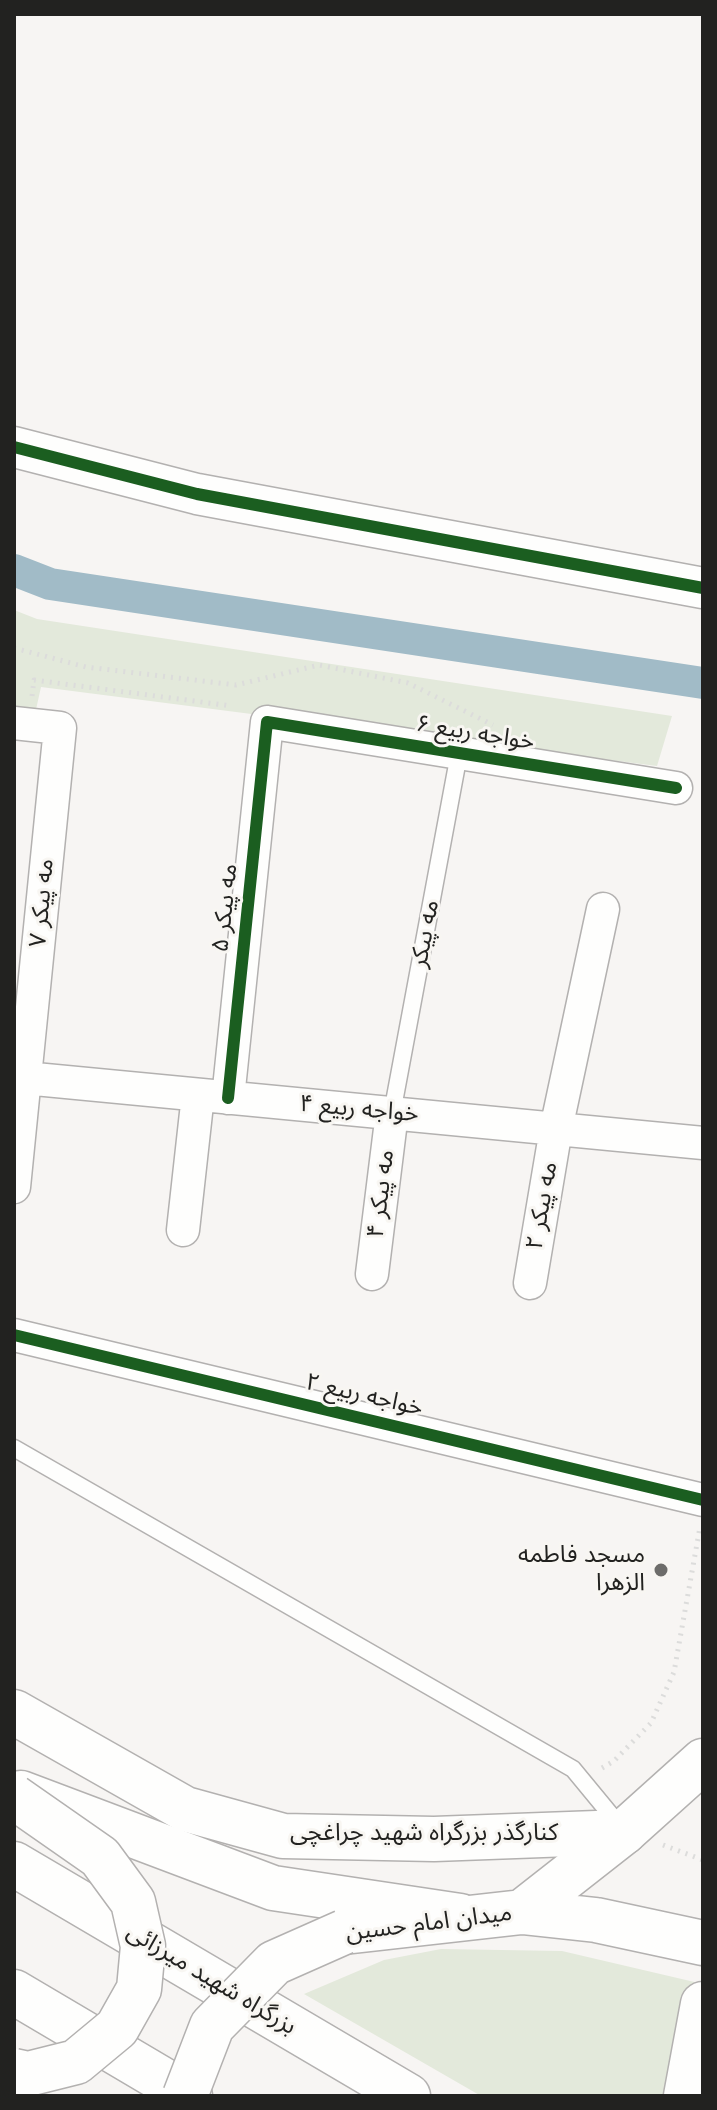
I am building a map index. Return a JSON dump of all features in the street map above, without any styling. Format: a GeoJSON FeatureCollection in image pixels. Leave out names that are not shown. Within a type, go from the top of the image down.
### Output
{"type":"FeatureCollection","features":[{"type":"Feature","properties":{"kind":"main road","name":"کنارگذر بزرگراه شهید چراغچی"},"geometry":{"type":"LineString","coordinates":[[14,1712],[185,1809],[283,1836],[434,1839],[624,1832]]}},
{"type":"Feature","properties":{"kind":"main road"},"geometry":{"type":"LineString","coordinates":[[522,1912],[624,1832],[703,1761]]}},
{"type":"Feature","properties":{"kind":"main road"},"geometry":{"type":"LineString","coordinates":[[703,1771],[703,1792]]}},
{"type":"Feature","properties":{"kind":"main road"},"geometry":{"type":"LineString","coordinates":[[14,1790],[273,1888],[460,1916]]}},
{"type":"Feature","properties":{"kind":"main road"},"geometry":{"type":"LineString","coordinates":[[14,1797],[100,1857],[133,1902],[143,1946],[139,1989],[117,2028],[76,2062],[28,2074],[14,2071]]}},
{"type":"Feature","properties":{"kind":"main road","name":"بزرگراه شهید میرزائی"},"geometry":{"type":"LineString","coordinates":[[14,1864],[408,2096]]}},
{"type":"Feature","properties":{"kind":"main road","name":"میدان امام حسین"},"geometry":{"type":"LineString","coordinates":[[187,2096],[212,2026],[274,1963],[344,1932],[460,1916],[522,1912],[596,1920],[703,1943]]}},
{"type":"Feature","properties":{"kind":"main road"},"geometry":{"type":"LineString","coordinates":[[14,1992],[187,2096]]}},
{"type":"Feature","properties":{"kind":"main road"},"geometry":{"type":"LineString","coordinates":[[686,2096],[703,2004]]}},
{"type":"Feature","properties":{"kind":"street"},"geometry":{"type":"LineString","coordinates":[[14,447],[197,494],[703,588]]}},
{"type":"Feature","properties":{"kind":"street","name":"مه پیکر ۷"},"geometry":{"type":"LineString","coordinates":[[14,1187],[20,1078],[60,728],[22,715]]}},
{"type":"Feature","properties":{"kind":"street","name":"خواجه ربیع ۶"},"geometry":{"type":"LineString","coordinates":[[267,722],[676,788]]}},
{"type":"Feature","properties":{"kind":"street","name":"مه پیکر ۵"},"geometry":{"type":"LineString","coordinates":[[183,1230],[213,1096],[267,722]]}},
{"type":"Feature","properties":{"kind":"street","name":"مه پیکر ۲"},"geometry":{"type":"LineString","coordinates":[[530,1283],[556,1129],[603,909]]}},
{"type":"Feature","properties":{"kind":"street","name":"خواجه ربیع ۴"},"geometry":{"type":"LineString","coordinates":[[20,1078],[703,1143]]}},
{"type":"Feature","properties":{"kind":"street","name":"مه پیکر ۴"},"geometry":{"type":"LineString","coordinates":[[372,1274],[392,1113]]}},
{"type":"Feature","properties":{"kind":"street","name":"خواجه ربیع ۲"},"geometry":{"type":"LineString","coordinates":[[14,1335],[702,1512]]}},
{"type":"Feature","properties":{"kind":"lane","name":"مه پیکر"},"geometry":{"type":"LineString","coordinates":[[392,1113],[459,754]]}},
{"type":"Feature","properties":{"kind":"lane"},"geometry":{"type":"LineString","coordinates":[[14,1448],[573,1769],[624,1832]]}},
{"type":"Feature","properties":{"kind":"path"},"geometry":{"type":"LineString","coordinates":[[14,648],[86,667],[236,685],[319,665],[408,683],[502,730]]}},
{"type":"Feature","properties":{"kind":"path"},"geometry":{"type":"LineString","coordinates":[[22,715],[34,680],[232,706]]}},
{"type":"Feature","properties":{"kind":"path"},"geometry":{"type":"LineString","coordinates":[[581,1781],[614,1761],[651,1723],[674,1672],[702,1512]]}},
{"type":"Feature","properties":{"kind":"shaded area"},"geometry":{"type":"Polygon","coordinates":[[[14,610],[37,619],[672,716],[657,766],[41,687],[35,714],[14,712],[14,610]]]}},
{"type":"Feature","properties":{"kind":"shaded area"},"geometry":{"type":"Polygon","coordinates":[[[441,1949],[562,1951],[703,1984],[703,2096],[481,2096],[304,1994],[384,1960],[441,1949]]]}},
{"type":"Feature","properties":{"kind":"waterway"},"geometry":{"type":"LineString","coordinates":[[14,570],[50,584],[703,683]]}},
{"type":"Feature","properties":{"kind":"cycle path"},"geometry":{"type":"LineString","coordinates":[[14,447],[197,494],[703,588]]}},
{"type":"Feature","properties":{"kind":"cycle path"},"geometry":{"type":"LineString","coordinates":[[228,1098],[267,722],[676,788]]}},
{"type":"Feature","properties":{"kind":"cycle path"},"geometry":{"type":"LineString","coordinates":[[14,1335],[703,1500]]}},
{"type":"Feature","properties":{"kind":"place","name":"مسجد فاطمه الزهرا"},"geometry":{"type":"Point","coordinates":[661,1570]}}]}
